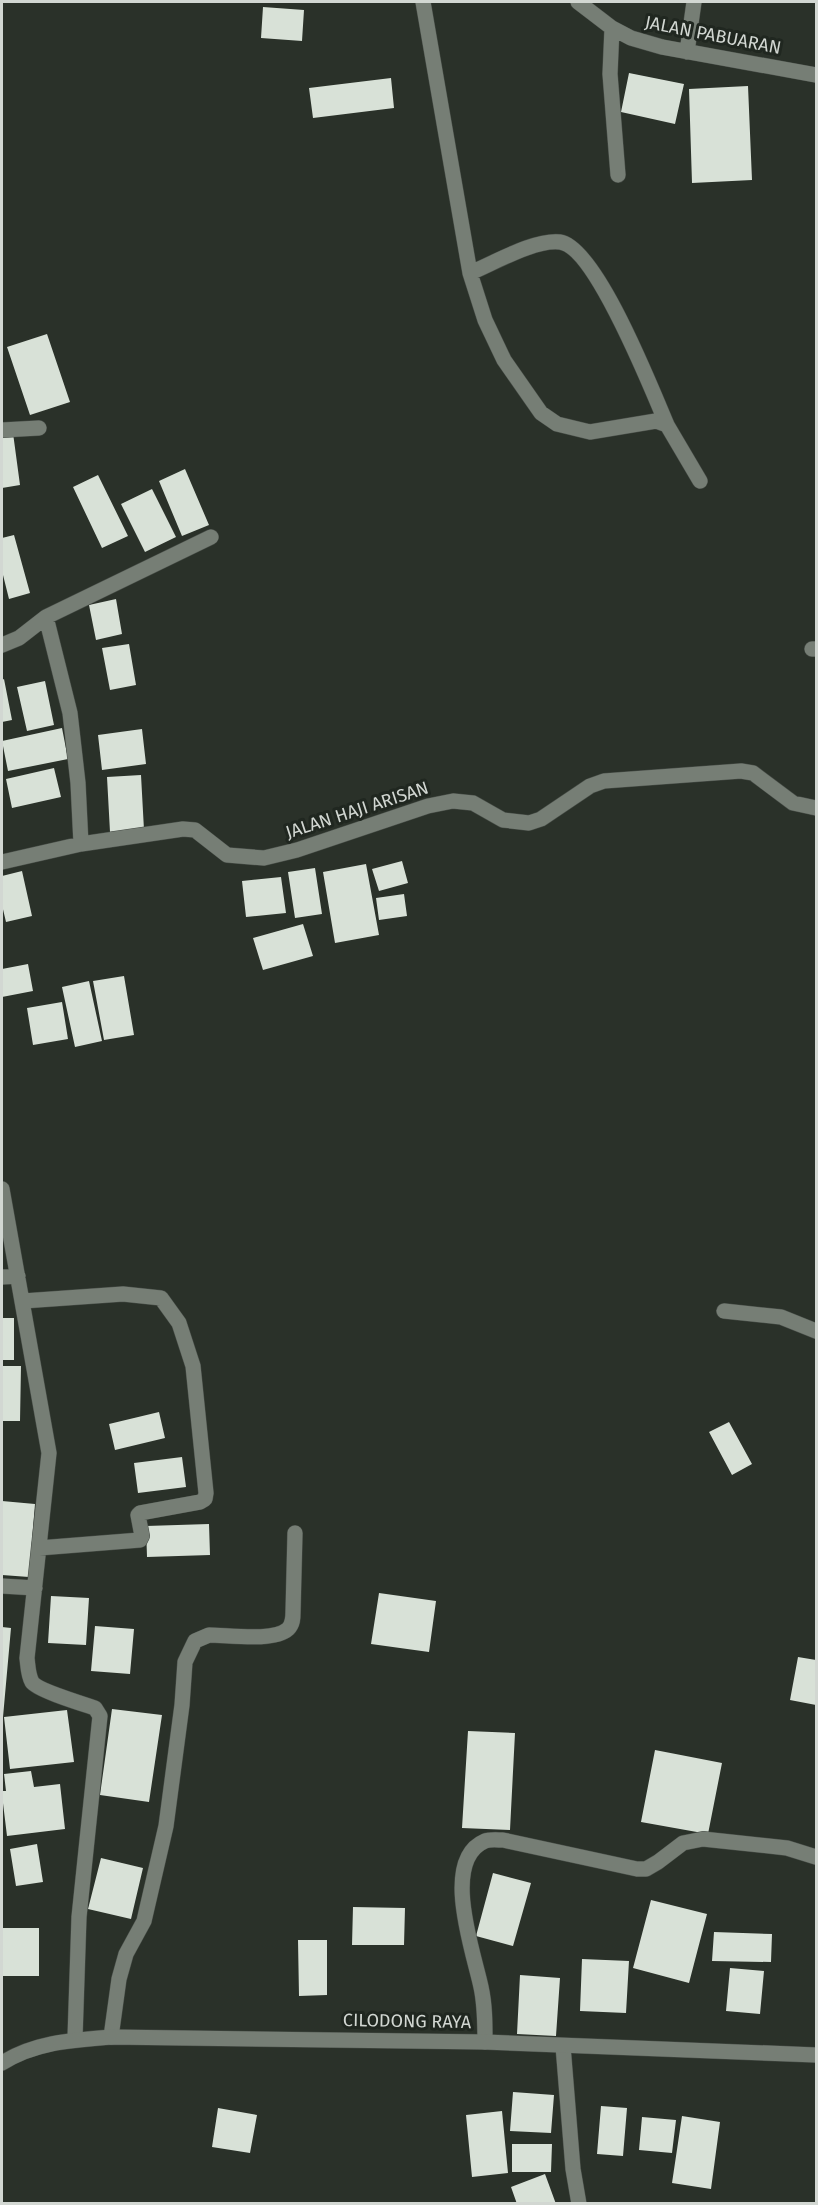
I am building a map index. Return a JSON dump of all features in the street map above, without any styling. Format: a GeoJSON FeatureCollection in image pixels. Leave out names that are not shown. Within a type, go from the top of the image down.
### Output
{"type":"FeatureCollection","features":[{"type":"Feature","properties":{"kind":"street"},"geometry":{"type":"LineString","coordinates":[[423,2],[470,273],[485,320],[504,360],[541,412],[557,424],[590,432],[656,421],[667,425]]}},
{"type":"Feature","properties":{"kind":"street","name":"JALAN PABUARAN"},"geometry":{"type":"LineString","coordinates":[[578,2],[612,28],[631,38],[687,52],[816,75]]}},
{"type":"Feature","properties":{"kind":"street"},"geometry":{"type":"LineString","coordinates":[[687,52],[693,2]]}},
{"type":"Feature","properties":{"kind":"street"},"geometry":{"type":"LineString","coordinates":[[612,28],[610,74],[618,175]]}},
{"type":"Feature","properties":{"kind":"street"},"geometry":{"type":"LineString","coordinates":[[470,273],[548,241],[563,242],[574,248],[587,262],[620,321],[667,425],[700,481]]}},
{"type":"Feature","properties":{"kind":"street"},"geometry":{"type":"LineString","coordinates":[[2,430],[39,428]]}},
{"type":"Feature","properties":{"kind":"street"},"geometry":{"type":"LineString","coordinates":[[2,645],[19,638],[46,617],[211,537]]}},
{"type":"Feature","properties":{"kind":"street"},"geometry":{"type":"LineString","coordinates":[[46,617],[70,714],[78,783],[81,844]]}},
{"type":"Feature","properties":{"kind":"street","name":"JALAN HAJI ARISAN"},"geometry":{"type":"LineString","coordinates":[[2,862],[81,844],[183,829],[195,830],[227,855],[264,858],[297,850],[428,806],[453,801],[473,803],[503,820],[529,823],[541,819],[590,786],[604,781],[722,771],[753,773],[793,803],[816,808]]}},
{"type":"Feature","properties":{"kind":"street"},"geometry":{"type":"LineString","coordinates":[[2,1189],[50,1453],[27,1658],[29,1673],[33,1684],[43,1691],[95,1708],[100,1716],[79,1917],[75,2038]]}},
{"type":"Feature","properties":{"kind":"street"},"geometry":{"type":"LineString","coordinates":[[2,1277],[18,1276]]}},
{"type":"Feature","properties":{"kind":"street"},"geometry":{"type":"LineString","coordinates":[[23,1301],[123,1294],[161,1298],[179,1323],[193,1366],[206,1492],[204,1499],[200,1502],[140,1513],[138,1515],[142,1536],[140,1540],[39,1548]]}},
{"type":"Feature","properties":{"kind":"street"},"geometry":{"type":"LineString","coordinates":[[724,1311],[781,1317],[816,1331]]}},
{"type":"Feature","properties":{"kind":"street"},"geometry":{"type":"LineString","coordinates":[[111,2037],[119,1979],[126,1954],[144,1921],[166,1826],[182,1706],[185,1662],[195,1641],[202,1637],[209,1635],[267,1636],[278,1634],[289,1628],[293,1612],[295,1533]]}},
{"type":"Feature","properties":{"kind":"street"},"geometry":{"type":"LineString","coordinates":[[2,1586],[35,1588]]}},
{"type":"Feature","properties":{"kind":"street"},"geometry":{"type":"LineString","coordinates":[[484,2042],[485,2015],[482,1989],[464,1917],[461,1886],[465,1867],[473,1850],[486,1840],[503,1840],[637,1869],[646,1869],[683,1843],[703,1839],[787,1848],[816,1857]]}},
{"type":"Feature","properties":{"kind":"street","name":"CILODONG RAYA"},"geometry":{"type":"LineString","coordinates":[[2,2063],[13,2056],[45,2045],[75,2038],[111,2037],[484,2042],[816,2055]]}},
{"type":"Feature","properties":{"kind":"street"},"geometry":{"type":"LineString","coordinates":[[563,2046],[573,2169],[579,2204]]}},
{"type":"Feature","properties":{"kind":"building"},"geometry":{"type":"Polygon","coordinates":[[[263,7],[304,10],[302,41],[261,38],[263,7]]]}},
{"type":"Feature","properties":{"kind":"building"},"geometry":{"type":"Polygon","coordinates":[[[629,73],[684,84],[675,124],[621,112],[629,73]]]}},
{"type":"Feature","properties":{"kind":"building"},"geometry":{"type":"Polygon","coordinates":[[[391,78],[394,108],[313,118],[309,88],[391,78]]]}},
{"type":"Feature","properties":{"kind":"building"},"geometry":{"type":"Polygon","coordinates":[[[748,86],[752,180],[692,183],[689,89],[748,86]]]}},
{"type":"Feature","properties":{"kind":"building"},"geometry":{"type":"Polygon","coordinates":[[[47,334],[70,402],[30,415],[7,347],[47,334]]]}},
{"type":"Feature","properties":{"kind":"building"},"geometry":{"type":"Polygon","coordinates":[[[13,433],[20,485],[2,488],[2,435],[13,433]]]}},
{"type":"Feature","properties":{"kind":"building"},"geometry":{"type":"Polygon","coordinates":[[[185,469],[209,525],[182,536],[159,481],[185,469]]]}},
{"type":"Feature","properties":{"kind":"building"},"geometry":{"type":"Polygon","coordinates":[[[98,475],[128,536],[102,548],[73,487],[98,475]]]}},
{"type":"Feature","properties":{"kind":"building"},"geometry":{"type":"Polygon","coordinates":[[[152,489],[176,537],[145,552],[121,504],[152,489]]]}},
{"type":"Feature","properties":{"kind":"building"},"geometry":{"type":"Polygon","coordinates":[[[14,535],[30,593],[9,599],[2,571],[2,538],[14,535]]]}},
{"type":"Feature","properties":{"kind":"building"},"geometry":{"type":"Polygon","coordinates":[[[116,599],[122,634],[96,640],[89,605],[116,599]]]}},
{"type":"Feature","properties":{"kind":"building"},"geometry":{"type":"Polygon","coordinates":[[[129,644],[136,685],[110,690],[102,648],[129,644]]]}},
{"type":"Feature","properties":{"kind":"building"},"geometry":{"type":"Polygon","coordinates":[[[4,679],[12,720],[2,722],[2,680],[4,679]]]}},
{"type":"Feature","properties":{"kind":"building"},"geometry":{"type":"Polygon","coordinates":[[[45,681],[54,725],[27,731],[17,687],[45,681]]]}},
{"type":"Feature","properties":{"kind":"building"},"geometry":{"type":"Polygon","coordinates":[[[62,728],[68,759],[8,771],[2,741],[62,728]]]}},
{"type":"Feature","properties":{"kind":"building"},"geometry":{"type":"Polygon","coordinates":[[[142,729],[146,764],[102,770],[98,735],[142,729]]]}},
{"type":"Feature","properties":{"kind":"building"},"geometry":{"type":"Polygon","coordinates":[[[54,768],[61,797],[12,808],[6,779],[54,768]]]}},
{"type":"Feature","properties":{"kind":"building"},"geometry":{"type":"Polygon","coordinates":[[[141,775],[144,830],[110,832],[107,777],[141,775]]]}},
{"type":"Feature","properties":{"kind":"building"},"geometry":{"type":"Polygon","coordinates":[[[402,861],[408,883],[379,891],[372,869],[402,861]]]}},
{"type":"Feature","properties":{"kind":"building"},"geometry":{"type":"Polygon","coordinates":[[[366,864],[379,935],[335,943],[323,872],[366,864]]]}},
{"type":"Feature","properties":{"kind":"building"},"geometry":{"type":"Polygon","coordinates":[[[315,868],[322,914],[295,918],[288,872],[315,868]]]}},
{"type":"Feature","properties":{"kind":"building"},"geometry":{"type":"Polygon","coordinates":[[[22,871],[32,916],[6,922],[2,905],[2,876],[22,871]]]}},
{"type":"Feature","properties":{"kind":"building"},"geometry":{"type":"Polygon","coordinates":[[[281,877],[286,913],[246,917],[242,881],[281,877]]]}},
{"type":"Feature","properties":{"kind":"building"},"geometry":{"type":"Polygon","coordinates":[[[404,894],[407,916],[379,920],[376,898],[404,894]]]}},
{"type":"Feature","properties":{"kind":"building"},"geometry":{"type":"Polygon","coordinates":[[[303,924],[313,956],[263,970],[253,938],[303,924]]]}},
{"type":"Feature","properties":{"kind":"building"},"geometry":{"type":"Polygon","coordinates":[[[28,964],[33,991],[2,997],[2,969],[28,964]]]}},
{"type":"Feature","properties":{"kind":"building"},"geometry":{"type":"Polygon","coordinates":[[[124,976],[134,1035],[104,1040],[93,981],[124,976]]]}},
{"type":"Feature","properties":{"kind":"building"},"geometry":{"type":"Polygon","coordinates":[[[89,981],[102,1041],[75,1047],[62,987],[89,981]]]}},
{"type":"Feature","properties":{"kind":"building"},"geometry":{"type":"Polygon","coordinates":[[[62,1002],[68,1039],[33,1045],[27,1008],[62,1002]]]}},
{"type":"Feature","properties":{"kind":"building"},"geometry":{"type":"Polygon","coordinates":[[[2,1318],[14,1318],[14,1360],[2,1360],[2,1318]]]}},
{"type":"Feature","properties":{"kind":"building"},"geometry":{"type":"Polygon","coordinates":[[[2,1366],[21,1366],[20,1421],[2,1421],[2,1366]]]}},
{"type":"Feature","properties":{"kind":"building"},"geometry":{"type":"Polygon","coordinates":[[[159,1412],[165,1438],[115,1450],[109,1424],[159,1412]]]}},
{"type":"Feature","properties":{"kind":"building"},"geometry":{"type":"Polygon","coordinates":[[[729,1422],[752,1464],[732,1475],[709,1432],[729,1422]]]}},
{"type":"Feature","properties":{"kind":"building"},"geometry":{"type":"Polygon","coordinates":[[[182,1457],[186,1487],[138,1493],[134,1463],[182,1457]]]}},
{"type":"Feature","properties":{"kind":"building"},"geometry":{"type":"Polygon","coordinates":[[[2,1501],[35,1504],[29,1577],[2,1575],[2,1501]]]}},
{"type":"Feature","properties":{"kind":"building"},"geometry":{"type":"Polygon","coordinates":[[[209,1524],[210,1555],[147,1557],[146,1526],[209,1524]]]}},
{"type":"Feature","properties":{"kind":"building"},"geometry":{"type":"Polygon","coordinates":[[[379,1593],[436,1601],[429,1652],[371,1644],[379,1593]]]}},
{"type":"Feature","properties":{"kind":"building"},"geometry":{"type":"Polygon","coordinates":[[[51,1596],[89,1598],[86,1645],[48,1643],[51,1596]]]}},
{"type":"Feature","properties":{"kind":"building"},"geometry":{"type":"Polygon","coordinates":[[[95,1626],[134,1629],[130,1674],[91,1671],[95,1626]]]}},
{"type":"Feature","properties":{"kind":"building"},"geometry":{"type":"Polygon","coordinates":[[[2,1627],[11,1628],[3,1717],[2,1717],[2,1627]]]}},
{"type":"Feature","properties":{"kind":"building"},"geometry":{"type":"Polygon","coordinates":[[[798,1657],[816,1660],[816,1705],[790,1700],[798,1657]]]}},
{"type":"Feature","properties":{"kind":"building"},"geometry":{"type":"Polygon","coordinates":[[[112,1709],[162,1715],[149,1802],[100,1795],[112,1709]]]}},
{"type":"Feature","properties":{"kind":"building"},"geometry":{"type":"Polygon","coordinates":[[[67,1710],[74,1762],[10,1769],[4,1717],[67,1710]]]}},
{"type":"Feature","properties":{"kind":"building"},"geometry":{"type":"Polygon","coordinates":[[[468,1731],[515,1733],[510,1830],[462,1828],[468,1731]]]}},
{"type":"Feature","properties":{"kind":"building"},"geometry":{"type":"Polygon","coordinates":[[[655,1750],[722,1763],[708,1834],[641,1822],[655,1750]]]}},
{"type":"Feature","properties":{"kind":"building"},"geometry":{"type":"Polygon","coordinates":[[[31,1771],[34,1787],[60,1784],[65,1829],[7,1836],[2,1795],[2,1791],[6,1791],[4,1774],[31,1771]]]}},
{"type":"Feature","properties":{"kind":"building"},"geometry":{"type":"Polygon","coordinates":[[[37,1844],[43,1882],[16,1886],[10,1849],[37,1844]]]}},
{"type":"Feature","properties":{"kind":"building"},"geometry":{"type":"Polygon","coordinates":[[[101,1858],[143,1868],[131,1919],[88,1909],[101,1858]]]}},
{"type":"Feature","properties":{"kind":"building"},"geometry":{"type":"Polygon","coordinates":[[[493,1873],[531,1883],[513,1946],[476,1936],[493,1873]]]}},
{"type":"Feature","properties":{"kind":"building"},"geometry":{"type":"Polygon","coordinates":[[[651,1900],[707,1914],[689,1983],[633,1968],[651,1900]]]}},
{"type":"Feature","properties":{"kind":"building"},"geometry":{"type":"Polygon","coordinates":[[[353,1907],[405,1908],[404,1945],[352,1945],[353,1907]]]}},
{"type":"Feature","properties":{"kind":"building"},"geometry":{"type":"Polygon","coordinates":[[[2,1928],[39,1928],[39,1976],[2,1976],[2,1928]]]}},
{"type":"Feature","properties":{"kind":"building"},"geometry":{"type":"Polygon","coordinates":[[[714,1932],[772,1934],[771,1962],[712,1961],[714,1932]]]}},
{"type":"Feature","properties":{"kind":"building"},"geometry":{"type":"Polygon","coordinates":[[[298,1940],[327,1940],[327,1995],[299,1996],[298,1940]]]}},
{"type":"Feature","properties":{"kind":"building"},"geometry":{"type":"Polygon","coordinates":[[[582,1959],[629,1961],[626,2013],[580,2011],[582,1959]]]}},
{"type":"Feature","properties":{"kind":"building"},"geometry":{"type":"Polygon","coordinates":[[[730,1968],[764,1971],[760,2014],[726,2011],[730,1968]]]}},
{"type":"Feature","properties":{"kind":"building"},"geometry":{"type":"Polygon","coordinates":[[[520,1975],[560,1978],[556,2036],[517,2034],[520,1975]]]}},
{"type":"Feature","properties":{"kind":"building"},"geometry":{"type":"Polygon","coordinates":[[[513,2092],[554,2095],[551,2133],[510,2131],[513,2092]]]}},
{"type":"Feature","properties":{"kind":"building"},"geometry":{"type":"Polygon","coordinates":[[[601,2106],[627,2108],[623,2156],[597,2154],[601,2106]]]}},
{"type":"Feature","properties":{"kind":"building"},"geometry":{"type":"Polygon","coordinates":[[[218,2108],[257,2115],[250,2153],[212,2147],[218,2108]]]}},
{"type":"Feature","properties":{"kind":"building"},"geometry":{"type":"Polygon","coordinates":[[[502,2111],[508,2173],[472,2177],[466,2115],[502,2111]]]}},
{"type":"Feature","properties":{"kind":"building"},"geometry":{"type":"Polygon","coordinates":[[[682,2116],[720,2122],[711,2189],[672,2183],[682,2116]]]}},
{"type":"Feature","properties":{"kind":"building"},"geometry":{"type":"Polygon","coordinates":[[[642,2117],[676,2120],[672,2153],[639,2150],[642,2117]]]}},
{"type":"Feature","properties":{"kind":"building"},"geometry":{"type":"Polygon","coordinates":[[[512,2144],[552,2144],[551,2172],[512,2172],[512,2144]]]}},
{"type":"Feature","properties":{"kind":"building"},"geometry":{"type":"Polygon","coordinates":[[[545,2174],[556,2204],[517,2204],[511,2187],[545,2174]]]}}]}
